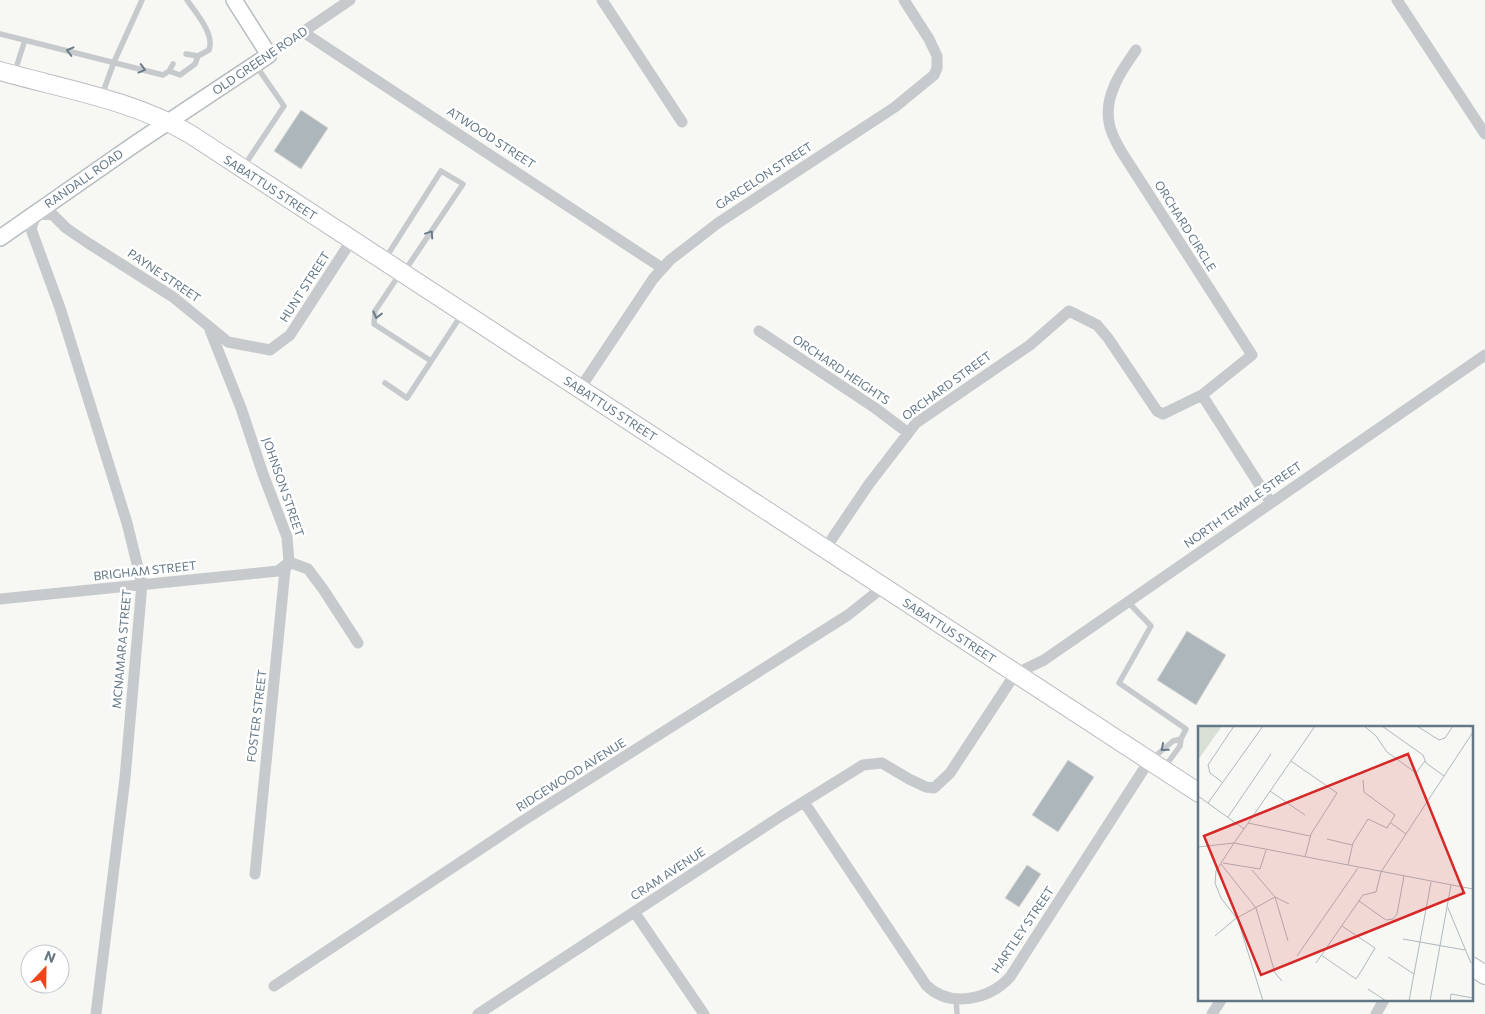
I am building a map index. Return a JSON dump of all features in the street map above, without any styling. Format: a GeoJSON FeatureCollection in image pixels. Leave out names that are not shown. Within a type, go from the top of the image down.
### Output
{"type":"FeatureCollection","features":[{"type":"Feature","properties":{"kind":"main road","name":"SABATTUS STREET"},"geometry":{"type":"LineString","coordinates":[[7,73],[101,98],[169,121],[882,588],[1198,792]]}},
{"type":"Feature","properties":{"kind":"main road"},"geometry":{"type":"LineString","coordinates":[[1472,967],[1485,974]]}},
{"type":"Feature","properties":{"kind":"street"},"geometry":{"type":"LineString","coordinates":[[234,0],[269,55]]}},
{"type":"Feature","properties":{"kind":"street","name":"OLD GREENE ROAD"},"geometry":{"type":"LineString","coordinates":[[169,121],[350,0]]}},
{"type":"Feature","properties":{"kind":"street"},"geometry":{"type":"LineString","coordinates":[[602,0],[682,122]]}},
{"type":"Feature","properties":{"kind":"street","name":"GARCELON STREET"},"geometry":{"type":"LineString","coordinates":[[579,390],[662,268],[718,223],[896,107],[934,76],[937,68],[937,56],[929,39],[904,0]]}},
{"type":"Feature","properties":{"kind":"street"},"geometry":{"type":"LineString","coordinates":[[1397,0],[1485,134]]}},
{"type":"Feature","properties":{"kind":"street","name":"ATWOOD STREET"},"geometry":{"type":"LineString","coordinates":[[303,32],[662,268]]}},
{"type":"Feature","properties":{"kind":"street","name":"ORCHARD CIRCLE"},"geometry":{"type":"LineString","coordinates":[[1069,311],[1096,325],[1108,338],[1157,411],[1163,414],[1202,395],[1252,355],[1120,151],[1111,130],[1108,111],[1113,88],[1121,71],[1136,50]]}},
{"type":"Feature","properties":{"kind":"street","name":"RANDALL ROAD"},"geometry":{"type":"LineString","coordinates":[[0,238],[169,121]]}},
{"type":"Feature","properties":{"kind":"street","name":"PAYNE STREET"},"geometry":{"type":"LineString","coordinates":[[36,213],[53,215],[66,228],[173,297],[228,342],[264,350],[279,345]]}},
{"type":"Feature","properties":{"kind":"street","name":"MCNAMARA STREET"},"geometry":{"type":"LineString","coordinates":[[36,213],[31,229],[60,308],[127,523],[142,584],[125,778],[96,1014]]}},
{"type":"Feature","properties":{"kind":"street","name":"HUNT STREET"},"geometry":{"type":"LineString","coordinates":[[279,345],[290,335],[351,241]]}},
{"type":"Feature","properties":{"kind":"street","name":"ORCHARD STREET"},"geometry":{"type":"LineString","coordinates":[[824,549],[907,432],[916,423],[1030,345],[1069,311]]}},
{"type":"Feature","properties":{"kind":"street","name":"JOHNSON STREET"},"geometry":{"type":"LineString","coordinates":[[204,323],[217,345],[287,537],[290,562]]}},
{"type":"Feature","properties":{"kind":"street","name":"ORCHARD HEIGHTS"},"geometry":{"type":"LineString","coordinates":[[760,331],[875,408],[907,432]]}},
{"type":"Feature","properties":{"kind":"street","name":"NORTH TEMPLE STREET"},"geometry":{"type":"LineString","coordinates":[[1015,674],[1044,660],[1485,354]]}},
{"type":"Feature","properties":{"kind":"street"},"geometry":{"type":"LineString","coordinates":[[1202,395],[1271,503]]}},
{"type":"Feature","properties":{"kind":"street"},"geometry":{"type":"LineString","coordinates":[[290,562],[308,569],[324,588],[358,643]]}},
{"type":"Feature","properties":{"kind":"street","name":"BRIGHAM STREET"},"geometry":{"type":"LineString","coordinates":[[0,599],[278,571],[290,562]]}},
{"type":"Feature","properties":{"kind":"street","name":"FOSTER STREET"},"geometry":{"type":"LineString","coordinates":[[255,874],[285,570],[290,562]]}},
{"type":"Feature","properties":{"kind":"street","name":"RIDGEWOOD AVENUE"},"geometry":{"type":"LineString","coordinates":[[274,986],[521,822],[848,615],[882,588]]}},
{"type":"Feature","properties":{"kind":"street","name":"CRAM AVENUE"},"geometry":{"type":"LineString","coordinates":[[478,1014],[863,765],[876,763],[887,766],[926,787],[934,788],[950,773],[1015,674]]}},
{"type":"Feature","properties":{"kind":"street","name":"HARTLEY STREET"},"geometry":{"type":"LineString","coordinates":[[804,802],[926,985],[930,989],[956,998],[972,998],[994,992],[1010,976],[1156,765]]}},
{"type":"Feature","properties":{"kind":"street"},"geometry":{"type":"LineString","coordinates":[[635,912],[704,1014]]}},
{"type":"Feature","properties":{"kind":"street"},"geometry":{"type":"LineString","coordinates":[[1212,1014],[1220,1002]]}},
{"type":"Feature","properties":{"kind":"street"},"geometry":{"type":"LineString","coordinates":[[1376,1014],[1383,1002]]}},
{"type":"Feature","properties":{"kind":"lane"},"geometry":{"type":"LineString","coordinates":[[101,98],[114,62],[142,0]]}},
{"type":"Feature","properties":{"kind":"lane"},"geometry":{"type":"LineString","coordinates":[[186,54],[198,56],[209,50],[211,44],[208,33],[187,0]]}},
{"type":"Feature","properties":{"kind":"lane"},"geometry":{"type":"LineString","coordinates":[[0,34],[163,75],[169,71],[173,64]]}},
{"type":"Feature","properties":{"kind":"lane"},"geometry":{"type":"LineString","coordinates":[[7,73],[25,40]]}},
{"type":"Feature","properties":{"kind":"lane"},"geometry":{"type":"LineString","coordinates":[[169,71],[180,75],[196,64],[198,56]]}},
{"type":"Feature","properties":{"kind":"lane"},"geometry":{"type":"LineString","coordinates":[[242,170],[284,106],[255,64]]}},
{"type":"Feature","properties":{"kind":"lane"},"geometry":{"type":"LineString","coordinates":[[384,262],[441,171],[463,184],[376,311],[374,324],[431,361]]}},
{"type":"Feature","properties":{"kind":"lane"},"geometry":{"type":"LineString","coordinates":[[385,383],[407,398],[462,313]]}},
{"type":"Feature","properties":{"kind":"lane"},"geometry":{"type":"LineString","coordinates":[[1128,602],[1151,626],[1119,683],[1186,729],[1180,746],[1156,765]]}},
{"type":"Feature","properties":{"kind":"lane"},"geometry":{"type":"LineString","coordinates":[[1156,765],[1173,741],[1181,739]]}},
{"type":"Feature","properties":{"kind":"lane"},"geometry":{"type":"LineString","coordinates":[[956,998],[957,1014]]}},
{"type":"Feature","properties":{"kind":"building"},"geometry":{"type":"Polygon","coordinates":[[[301,110],[328,128],[301,169],[274,151],[301,110]]]}},
{"type":"Feature","properties":{"kind":"building"},"geometry":{"type":"Polygon","coordinates":[[[1187,631],[1226,655],[1196,705],[1157,680],[1187,631]]]}},
{"type":"Feature","properties":{"kind":"building"},"geometry":{"type":"Polygon","coordinates":[[[1068,760],[1094,777],[1058,832],[1032,815],[1068,760]]]}},
{"type":"Feature","properties":{"kind":"building"},"geometry":{"type":"Polygon","coordinates":[[[1027,865],[1041,874],[1019,907],[1005,898],[1027,865]]]}}]}
